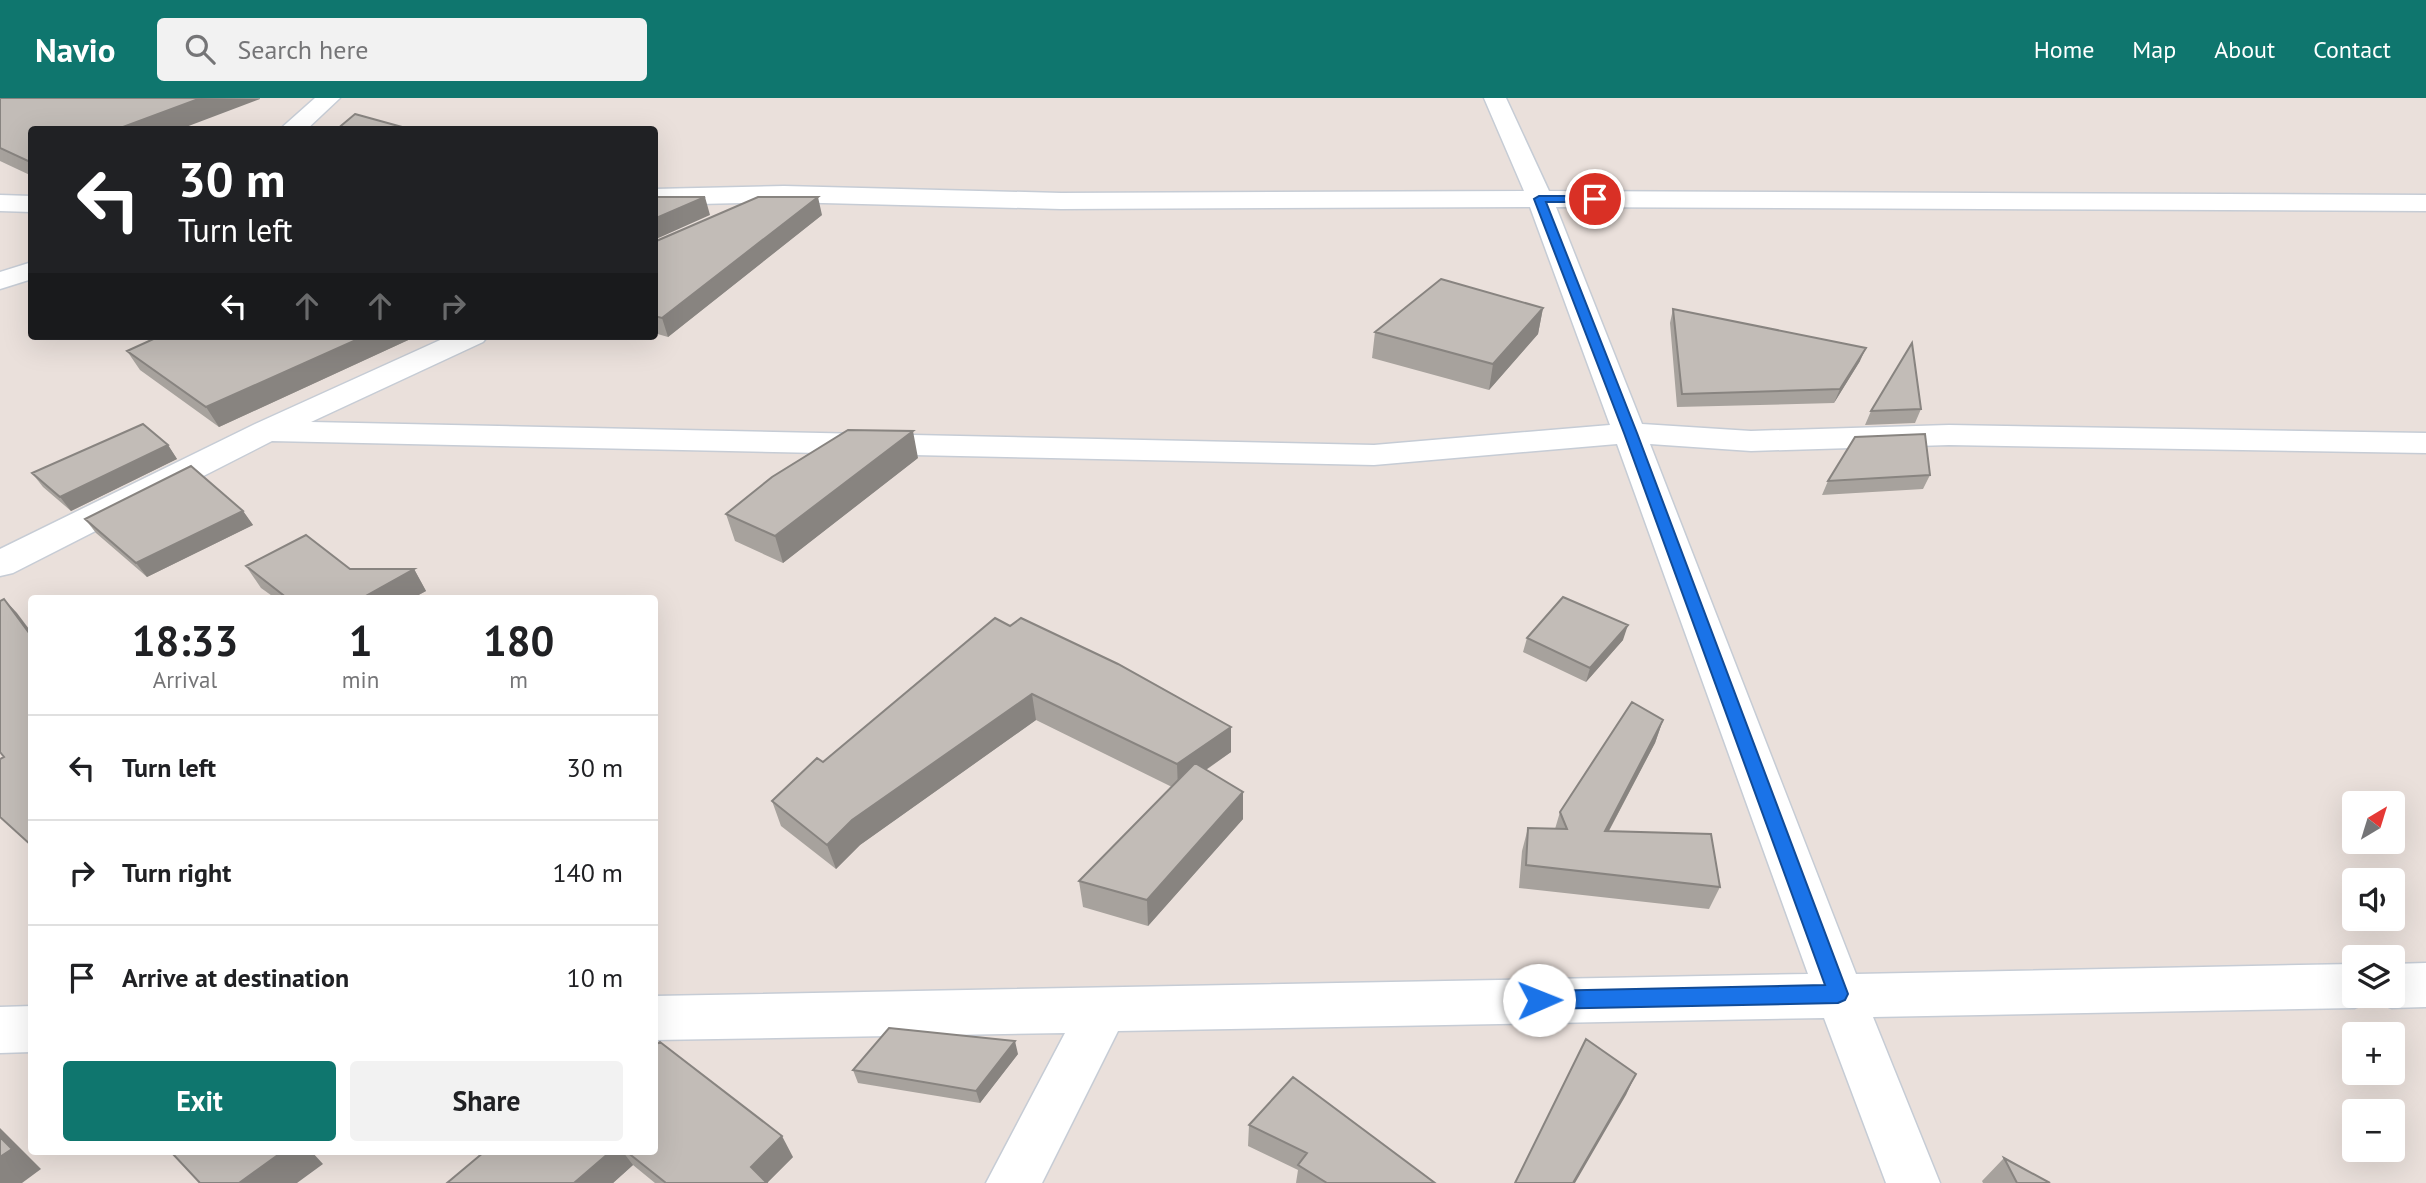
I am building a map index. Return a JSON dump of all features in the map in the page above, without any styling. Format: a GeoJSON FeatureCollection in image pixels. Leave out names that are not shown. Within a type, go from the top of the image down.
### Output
{"type":"FeatureCollection","features":[{"type":"Feature","properties":{"kind":"street"},"geometry":{"type":"LineString","coordinates":[[296,126],[329,98]]}},
{"type":"Feature","properties":{"kind":"street"},"geometry":{"type":"LineString","coordinates":[[1495,98],[1539,199],[1630,433],[1838,994],[1913,1183]]}},
{"type":"Feature","properties":{"kind":"street"},"geometry":{"type":"LineString","coordinates":[[725,220],[784,194]]}},
{"type":"Feature","properties":{"kind":"street"},"geometry":{"type":"LineString","coordinates":[[658,197],[784,194],[1061,201],[1539,199],[2426,203]]}},
{"type":"Feature","properties":{"kind":"street"},"geometry":{"type":"LineString","coordinates":[[0,203],[28,204]]}},
{"type":"Feature","properties":{"kind":"street"},"geometry":{"type":"LineString","coordinates":[[0,281],[28,271]]}},
{"type":"Feature","properties":{"kind":"street"},"geometry":{"type":"LineString","coordinates":[[0,564],[266,431],[464,340]]}},
{"type":"Feature","properties":{"kind":"street"},"geometry":{"type":"LineString","coordinates":[[266,431],[1374,455],[1630,433],[1751,441],[1949,435],[2426,443]]}},
{"type":"Feature","properties":{"kind":"street"},"geometry":{"type":"LineString","coordinates":[[2405,986],[2426,985]]}},
{"type":"Feature","properties":{"kind":"street"},"geometry":{"type":"LineString","coordinates":[[658,1017],[2342,986]]}},
{"type":"Feature","properties":{"kind":"street"},"geometry":{"type":"LineString","coordinates":[[1013,1183],[1104,1009]]}},
{"type":"Feature","properties":{"kind":"street"},"geometry":{"type":"LineString","coordinates":[[0,1030],[28,1030]]}},
{"type":"Feature","properties":{"kind":"building"},"geometry":{"type":"Polygon","coordinates":[[[0,98],[201,98],[126,126],[28,126],[28,161],[0,148],[0,98]]]}},
{"type":"Feature","properties":{"kind":"building"},"geometry":{"type":"Polygon","coordinates":[[[355,114],[398,126],[341,126],[355,114]]]}},
{"type":"Feature","properties":{"kind":"building"},"geometry":{"type":"Polygon","coordinates":[[[658,197],[705,197],[658,217],[658,197]]]}},
{"type":"Feature","properties":{"kind":"building"},"geometry":{"type":"Polygon","coordinates":[[[758,197],[818,197],[662,318],[658,317],[658,240],[758,197]]]}},
{"type":"Feature","properties":{"kind":"building"},"geometry":{"type":"Polygon","coordinates":[[[1441,279],[1543,308],[1493,364],[1375,332],[1441,279]]]}},
{"type":"Feature","properties":{"kind":"building"},"geometry":{"type":"Polygon","coordinates":[[[1673,309],[1866,348],[1840,389],[1682,394],[1673,309]]]}},
{"type":"Feature","properties":{"kind":"building"},"geometry":{"type":"Polygon","coordinates":[[[151,340],[356,340],[206,407],[127,351],[151,340]]]}},
{"type":"Feature","properties":{"kind":"building"},"geometry":{"type":"Polygon","coordinates":[[[1912,343],[1921,409],[1871,411],[1912,343]]]}},
{"type":"Feature","properties":{"kind":"building"},"geometry":{"type":"Polygon","coordinates":[[[143,424],[168,445],[60,497],[32,473],[143,424]]]}},
{"type":"Feature","properties":{"kind":"building"},"geometry":{"type":"Polygon","coordinates":[[[848,430],[913,431],[775,536],[726,514],[772,477],[848,430]]]}},
{"type":"Feature","properties":{"kind":"building"},"geometry":{"type":"Polygon","coordinates":[[[1925,434],[1930,475],[1828,481],[1855,437],[1925,434]]]}},
{"type":"Feature","properties":{"kind":"building"},"geometry":{"type":"Polygon","coordinates":[[[191,466],[243,511],[136,563],[85,519],[191,466]]]}},
{"type":"Feature","properties":{"kind":"building"},"geometry":{"type":"Polygon","coordinates":[[[306,535],[350,569],[414,569],[367,595],[283,595],[246,566],[306,535]]]}},
{"type":"Feature","properties":{"kind":"building"},"geometry":{"type":"Polygon","coordinates":[[[1563,597],[1628,625],[1590,668],[1527,638],[1563,597]]]}},
{"type":"Feature","properties":{"kind":"building"},"geometry":{"type":"Polygon","coordinates":[[[4,599],[28,632],[28,842],[0,817],[0,759],[4,757],[0,752],[0,601],[4,599]]]}},
{"type":"Feature","properties":{"kind":"building"},"geometry":{"type":"Polygon","coordinates":[[[995,618],[1010,626],[1021,618],[1118,664],[1231,727],[1177,764],[1032,694],[852,820],[827,845],[772,801],[817,758],[823,762],[995,618]]]}},
{"type":"Feature","properties":{"kind":"building"},"geometry":{"type":"Polygon","coordinates":[[[1632,702],[1663,720],[1605,831],[1711,834],[1720,887],[1526,865],[1528,828],[1567,829],[1560,812],[1632,702]]]}},
{"type":"Feature","properties":{"kind":"building"},"geometry":{"type":"Polygon","coordinates":[[[1195,763],[1243,792],[1147,900],[1079,881],[1195,763]]]}},
{"type":"Feature","properties":{"kind":"building"},"geometry":{"type":"Polygon","coordinates":[[[889,1028],[1015,1041],[976,1091],[853,1070],[889,1028]]]}},
{"type":"Feature","properties":{"kind":"building"},"geometry":{"type":"Polygon","coordinates":[[[1586,1039],[1636,1074],[1573,1183],[1515,1183],[1586,1039]]]}},
{"type":"Feature","properties":{"kind":"building"},"geometry":{"type":"Polygon","coordinates":[[[660,1042],[782,1136],[751,1167],[767,1183],[666,1183],[631,1155],[658,1155],[660,1042]]]}},
{"type":"Feature","properties":{"kind":"building"},"geometry":{"type":"Polygon","coordinates":[[[1293,1077],[1435,1183],[1327,1183],[1298,1165],[1307,1153],[1249,1125],[1293,1077]]]}},
{"type":"Feature","properties":{"kind":"building"},"geometry":{"type":"Polygon","coordinates":[[[0,1137],[12,1149],[0,1157],[0,1137]]]}},
{"type":"Feature","properties":{"kind":"building"},"geometry":{"type":"Polygon","coordinates":[[[174,1155],[278,1155],[239,1183],[200,1183],[174,1155]]]}},
{"type":"Feature","properties":{"kind":"building"},"geometry":{"type":"Polygon","coordinates":[[[480,1155],[607,1155],[574,1183],[447,1183],[480,1155]]]}},
{"type":"Feature","properties":{"kind":"building"},"geometry":{"type":"Polygon","coordinates":[[[2004,1158],[2050,1183],[2017,1183],[2004,1158]]]}},
{"type":"Feature","properties":{"kind":"route"},"geometry":{"type":"LineString","coordinates":[[1539,1000],[1838,994],[1630,433],[1539,199],[1595,199]]}}]}
